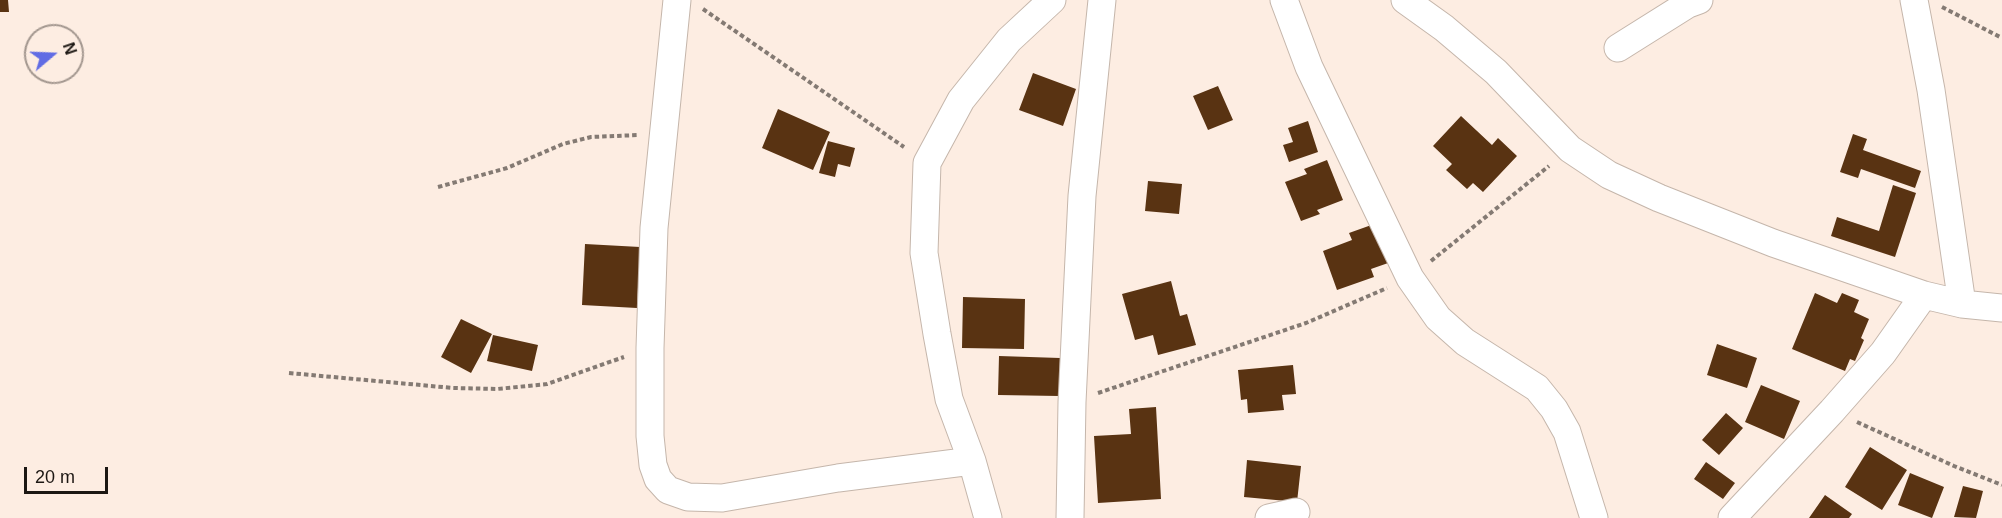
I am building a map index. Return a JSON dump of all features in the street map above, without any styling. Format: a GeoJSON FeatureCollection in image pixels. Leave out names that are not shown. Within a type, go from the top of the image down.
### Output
{"type":"FeatureCollection","features":[{"type":"Feature","properties":{"kind":"street"},"geometry":{"type":"LineString","coordinates":[[988,518],[972,461],[950,399],[924,254],[927,163],[961,100],[1009,40],[1052,0]]}},
{"type":"Feature","properties":{"kind":"street"},"geometry":{"type":"LineString","coordinates":[[1070,518],[1072,402],[1082,196],[1102,0]]}},
{"type":"Feature","properties":{"kind":"street"},"geometry":{"type":"LineString","coordinates":[[1284,0],[1309,67],[1410,278],[1438,318],[1465,342],[1537,387],[1554,409],[1567,432],[1594,518]]}},
{"type":"Feature","properties":{"kind":"street"},"geometry":{"type":"LineString","coordinates":[[1405,0],[1444,28],[1496,72],[1570,149],[1609,175],[1659,198],[1773,243],[1924,295],[1962,304],[2002,308]]}},
{"type":"Feature","properties":{"kind":"street"},"geometry":{"type":"LineString","coordinates":[[1618,48],[1688,4],[1699,0]]}},
{"type":"Feature","properties":{"kind":"street"},"geometry":{"type":"LineString","coordinates":[[688,3],[665,129],[654,228],[650,436],[653,465],[658,479],[668,490],[722,508],[838,478],[972,461]]}},
{"type":"Feature","properties":{"kind":"street"},"geometry":{"type":"LineString","coordinates":[[1927,3],[1931,90],[1962,304]]}},
{"type":"Feature","properties":{"kind":"street"},"geometry":{"type":"LineString","coordinates":[[1732,518],[1883,353],[1924,295]]}},
{"type":"Feature","properties":{"kind":"street"},"geometry":{"type":"LineString","coordinates":[[1269,518],[1296,512]]}},
{"type":"Feature","properties":{"kind":"path"},"geometry":{"type":"LineString","coordinates":[[688,3],[927,163]]}},
{"type":"Feature","properties":{"kind":"path"},"geometry":{"type":"LineString","coordinates":[[1927,3],[2002,38]]}},
{"type":"Feature","properties":{"kind":"path"},"geometry":{"type":"LineString","coordinates":[[438,187],[507,168],[563,144],[591,137],[631,136],[665,129]]}},
{"type":"Feature","properties":{"kind":"path"},"geometry":{"type":"LineString","coordinates":[[1072,402],[1306,323],[1410,278],[1570,149]]}},
{"type":"Feature","properties":{"kind":"path"},"geometry":{"type":"LineString","coordinates":[[289,373],[453,388],[497,389],[547,384],[650,348]]}},
{"type":"Feature","properties":{"kind":"path"},"geometry":{"type":"LineString","coordinates":[[1832,411],[2002,485]]}},
{"type":"Feature","properties":{"kind":"building"},"geometry":{"type":"Polygon","coordinates":[[[0,0],[8,0],[9,12],[0,12],[0,0]]]}},
{"type":"Feature","properties":{"kind":"building"},"geometry":{"type":"Polygon","coordinates":[[[1033,73],[1076,89],[1063,126],[1019,110],[1033,73]]]}},
{"type":"Feature","properties":{"kind":"building"},"geometry":{"type":"Polygon","coordinates":[[[1218,86],[1233,120],[1208,130],[1193,96],[1218,86]]]}},
{"type":"Feature","properties":{"kind":"building"},"geometry":{"type":"Polygon","coordinates":[[[778,109],[830,132],[813,170],[762,148],[778,109]]]}},
{"type":"Feature","properties":{"kind":"building"},"geometry":{"type":"Polygon","coordinates":[[[1461,116],[1492,145],[1498,138],[1517,156],[1483,192],[1473,183],[1467,189],[1446,170],[1452,164],[1433,146],[1461,116]]]}},
{"type":"Feature","properties":{"kind":"building"},"geometry":{"type":"Polygon","coordinates":[[[1308,121],[1318,152],[1289,162],[1283,145],[1293,142],[1288,128],[1308,121]]]}},
{"type":"Feature","properties":{"kind":"building"},"geometry":{"type":"Polygon","coordinates":[[[1853,134],[1867,139],[1863,150],[1921,171],[1915,188],[1861,169],[1858,178],[1840,172],[1853,134]]]}},
{"type":"Feature","properties":{"kind":"building"},"geometry":{"type":"Polygon","coordinates":[[[828,141],[855,148],[850,167],[838,164],[835,177],[819,173],[828,141]]]}},
{"type":"Feature","properties":{"kind":"building"},"geometry":{"type":"Polygon","coordinates":[[[1327,160],[1343,200],[1317,210],[1320,214],[1301,221],[1285,182],[1307,174],[1304,169],[1327,160]]]}},
{"type":"Feature","properties":{"kind":"building"},"geometry":{"type":"Polygon","coordinates":[[[1148,181],[1182,184],[1179,214],[1145,211],[1148,181]]]}},
{"type":"Feature","properties":{"kind":"building"},"geometry":{"type":"Polygon","coordinates":[[[1893,185],[1916,193],[1895,257],[1831,236],[1837,217],[1879,231],[1893,185]]]}},
{"type":"Feature","properties":{"kind":"building"},"geometry":{"type":"Polygon","coordinates":[[[1377,223],[1391,262],[1371,269],[1374,277],[1337,290],[1323,251],[1352,240],[1349,233],[1377,223]]]}},
{"type":"Feature","properties":{"kind":"building"},"geometry":{"type":"Polygon","coordinates":[[[585,244],[640,247],[637,308],[582,305],[585,244]]]}},
{"type":"Feature","properties":{"kind":"building"},"geometry":{"type":"Polygon","coordinates":[[[1171,281],[1180,316],[1187,314],[1196,345],[1158,355],[1153,335],[1135,340],[1122,294],[1171,281]]]}},
{"type":"Feature","properties":{"kind":"building"},"geometry":{"type":"Polygon","coordinates":[[[1815,293],[1837,303],[1842,293],[1859,300],[1854,312],[1869,319],[1861,338],[1864,340],[1855,361],[1850,359],[1845,371],[1792,349],[1815,293]]]}},
{"type":"Feature","properties":{"kind":"building"},"geometry":{"type":"Polygon","coordinates":[[[963,297],[1025,299],[1024,349],[962,348],[963,297]]]}},
{"type":"Feature","properties":{"kind":"building"},"geometry":{"type":"Polygon","coordinates":[[[461,319],[492,334],[471,373],[441,357],[461,319]]]}},
{"type":"Feature","properties":{"kind":"building"},"geometry":{"type":"Polygon","coordinates":[[[493,335],[538,345],[532,371],[487,361],[493,335]]]}},
{"type":"Feature","properties":{"kind":"building"},"geometry":{"type":"Polygon","coordinates":[[[1717,344],[1757,358],[1747,388],[1707,375],[1717,344]]]}},
{"type":"Feature","properties":{"kind":"building"},"geometry":{"type":"Polygon","coordinates":[[[999,356],[1060,358],[1059,396],[998,395],[999,356]]]}},
{"type":"Feature","properties":{"kind":"building"},"geometry":{"type":"Polygon","coordinates":[[[1293,365],[1296,394],[1282,395],[1284,410],[1248,413],[1247,399],[1241,400],[1238,370],[1293,365]]]}},
{"type":"Feature","properties":{"kind":"building"},"geometry":{"type":"Polygon","coordinates":[[[1761,385],[1800,401],[1784,439],[1745,422],[1761,385]]]}},
{"type":"Feature","properties":{"kind":"building"},"geometry":{"type":"Polygon","coordinates":[[[1156,407],[1161,499],[1098,503],[1094,436],[1131,434],[1129,409],[1156,407]]]}},
{"type":"Feature","properties":{"kind":"building"},"geometry":{"type":"Polygon","coordinates":[[[1726,413],[1743,428],[1719,455],[1702,440],[1726,413]]]}},
{"type":"Feature","properties":{"kind":"building"},"geometry":{"type":"Polygon","coordinates":[[[1870,447],[1907,470],[1882,510],[1845,487],[1870,447]]]}},
{"type":"Feature","properties":{"kind":"building"},"geometry":{"type":"Polygon","coordinates":[[[1247,460],[1301,466],[1297,502],[1244,497],[1247,460]]]}},
{"type":"Feature","properties":{"kind":"building"},"geometry":{"type":"Polygon","coordinates":[[[1706,462],[1735,483],[1723,499],[1694,479],[1706,462]]]}},
{"type":"Feature","properties":{"kind":"building"},"geometry":{"type":"Polygon","coordinates":[[[1910,473],[1944,487],[1932,518],[1898,505],[1910,473]]]}},
{"type":"Feature","properties":{"kind":"building"},"geometry":{"type":"Polygon","coordinates":[[[1963,486],[1983,491],[1976,518],[1954,517],[1963,486]]]}},
{"type":"Feature","properties":{"kind":"building"},"geometry":{"type":"Polygon","coordinates":[[[1825,495],[1852,514],[1849,518],[1809,518],[1825,495]]]}}]}
